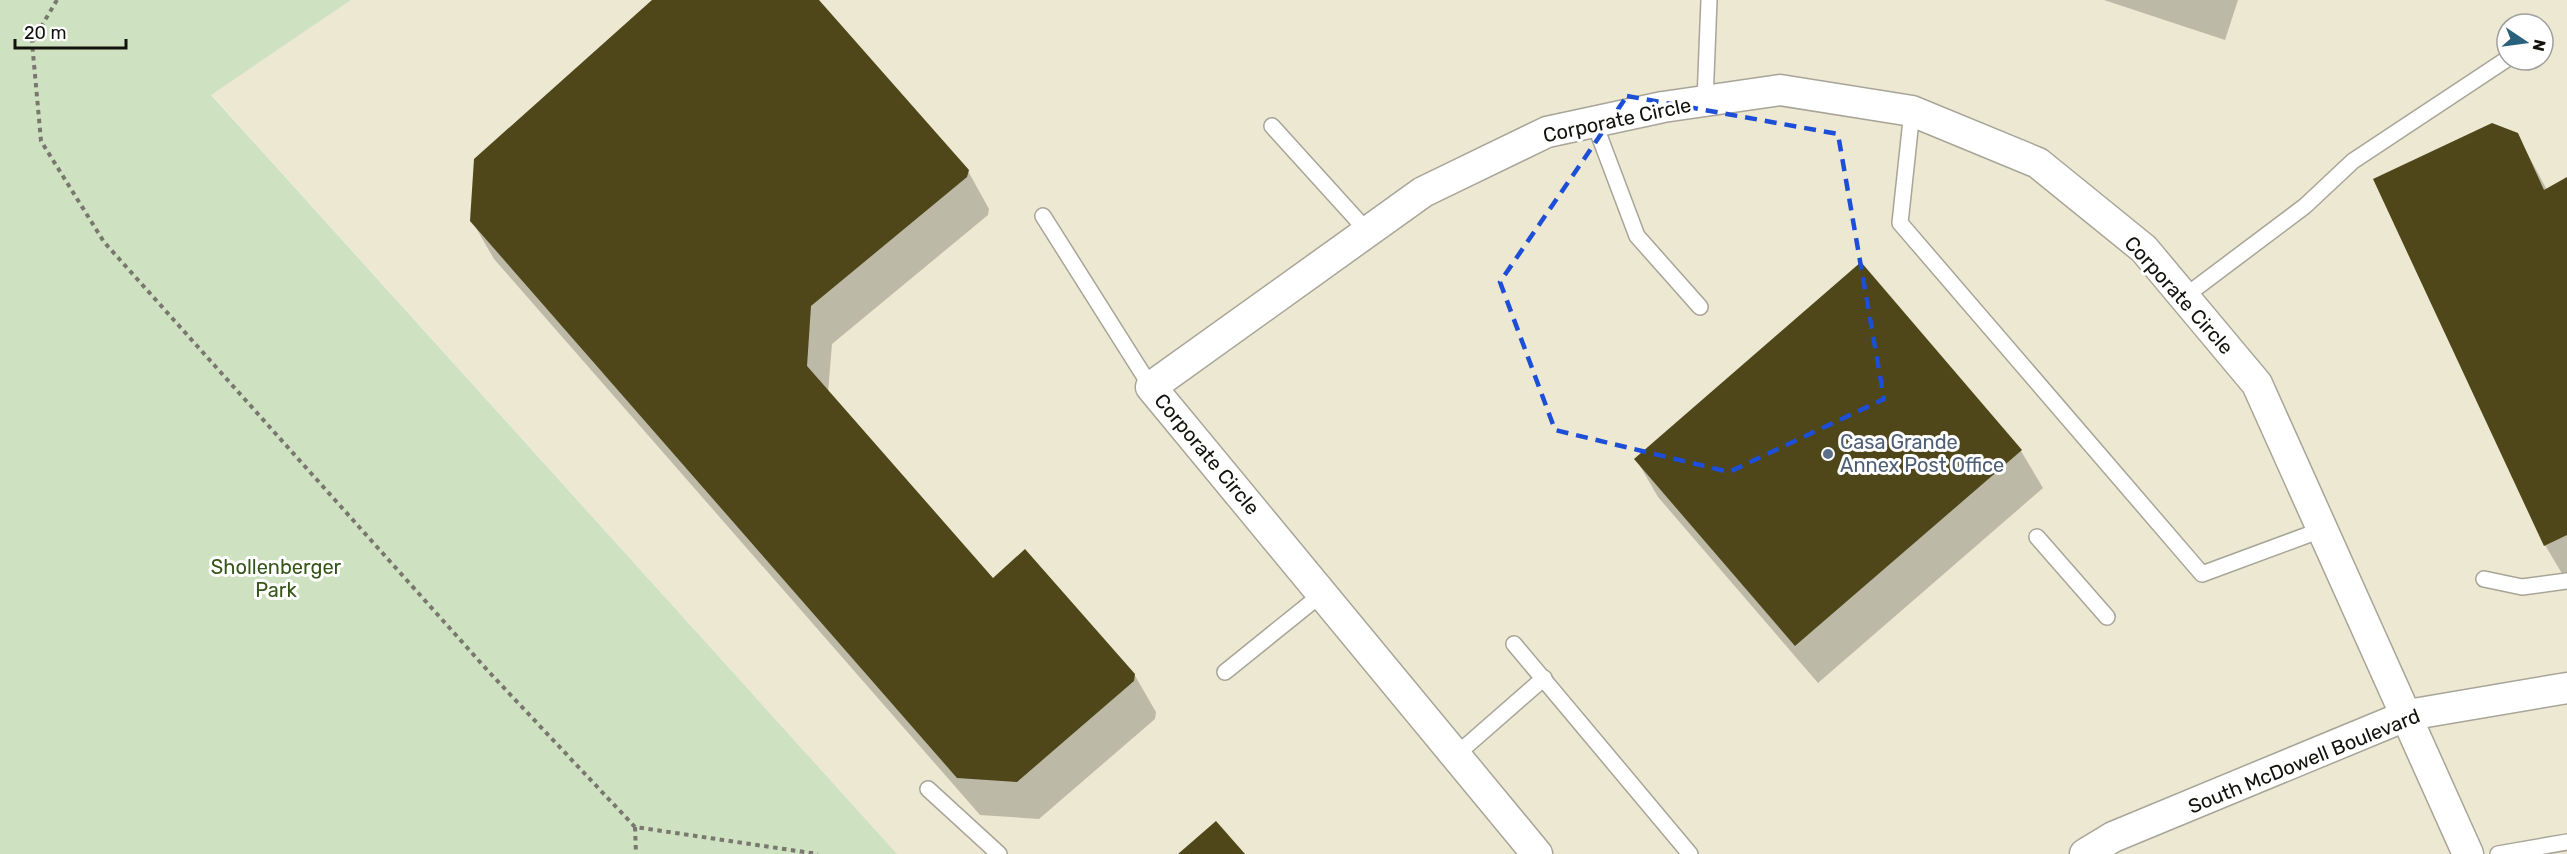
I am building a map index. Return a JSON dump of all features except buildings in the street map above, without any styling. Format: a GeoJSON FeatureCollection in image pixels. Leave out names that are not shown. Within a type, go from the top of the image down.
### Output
{"type":"FeatureCollection","features":[{"type":"Feature","properties":{"kind":"street","name":"Corporate Circle"},"geometry":{"type":"LineString","coordinates":[[1538,854],[1151,387],[1423,192],[1547,132],[1705,101],[1780,90],[1912,111],[2038,163],[2144,249],[2257,384],[2321,530],[2408,715],[2468,854]]}},
{"type":"Feature","properties":{"kind":"street","name":"South McDowell Boulevard"},"geometry":{"type":"LineString","coordinates":[[2085,854],[2114,837],[2408,715],[2567,688]]}},
{"type":"Feature","properties":{"kind":"lane"},"geometry":{"type":"LineString","coordinates":[[1705,101],[1709,0]]}},
{"type":"Feature","properties":{"kind":"lane"},"geometry":{"type":"LineString","coordinates":[[2184,297],[2305,206],[2353,161],[2495,67]]}},
{"type":"Feature","properties":{"kind":"lane"},"geometry":{"type":"LineString","coordinates":[[1912,111],[1900,224],[2202,574],[2321,530]]}},
{"type":"Feature","properties":{"kind":"lane"},"geometry":{"type":"LineString","coordinates":[[1594,122],[1637,236],[1700,307]]}},
{"type":"Feature","properties":{"kind":"lane"},"geometry":{"type":"LineString","coordinates":[[1272,126],[1368,232]]}},
{"type":"Feature","properties":{"kind":"lane"},"geometry":{"type":"LineString","coordinates":[[1043,216],[1151,387]]}},
{"type":"Feature","properties":{"kind":"lane"},"geometry":{"type":"LineString","coordinates":[[2037,537],[2107,616]]}},
{"type":"Feature","properties":{"kind":"lane"},"geometry":{"type":"LineString","coordinates":[[2484,579],[2522,587],[2567,581]]}},
{"type":"Feature","properties":{"kind":"lane"},"geometry":{"type":"LineString","coordinates":[[1225,672],[1323,593]]}},
{"type":"Feature","properties":{"kind":"lane"},"geometry":{"type":"LineString","coordinates":[[1514,644],[1686,853]]}},
{"type":"Feature","properties":{"kind":"lane"},"geometry":{"type":"LineString","coordinates":[[1456,754],[1544,678]]}},
{"type":"Feature","properties":{"kind":"lane"},"geometry":{"type":"LineString","coordinates":[[928,789],[999,854]]}},
{"type":"Feature","properties":{"kind":"lane"},"geometry":{"type":"LineString","coordinates":[[2498,854],[2567,842]]}},
{"type":"Feature","properties":{"kind":"path"},"geometry":{"type":"LineString","coordinates":[[57,0],[32,42],[41,141],[104,242],[489,672],[634,827],[818,854]]}},
{"type":"Feature","properties":{"kind":"path"},"geometry":{"type":"LineString","coordinates":[[634,827],[636,854]]}},
{"type":"Feature","properties":{"kind":"highlighted area"},"geometry":{"type":"Polygon","coordinates":[[[1627,96],[1838,134],[1884,399],[1729,472],[1555,430],[1500,282],[1627,96]]]}},
{"type":"Feature","properties":{"kind":"shaded area"},"geometry":{"type":"Polygon","coordinates":[[[351,0],[2567,0],[2567,854],[897,854],[211,94],[351,0]]]}},
{"type":"Feature","properties":{"kind":"green space","name":"Shollenberger Park"},"geometry":{"type":"Polygon","coordinates":[[[0,0],[351,0],[211,95],[897,854],[0,854],[0,0]]]}},
{"type":"Feature","properties":{"kind":"place","name":"Casa Grande Annex Post Office"},"geometry":{"type":"Point","coordinates":[1828,454]}}]}
